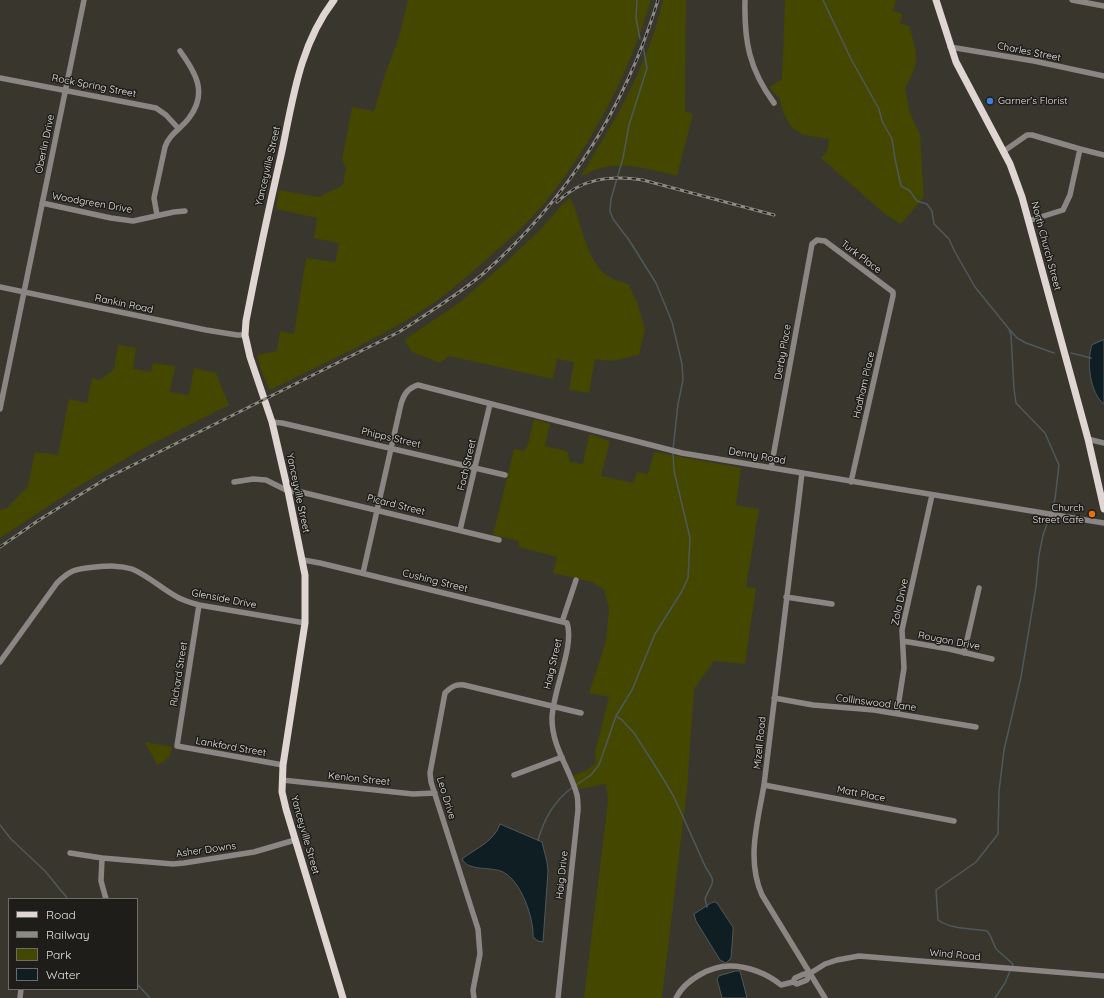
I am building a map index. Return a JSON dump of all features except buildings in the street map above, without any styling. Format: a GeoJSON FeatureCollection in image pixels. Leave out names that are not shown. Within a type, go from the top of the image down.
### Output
{"type":"FeatureCollection","features":[{"type":"Feature","properties":{"kind":"main road","name":"Yanceyville Street"},"geometry":{"type":"LineString","coordinates":[[334,0],[324,14],[309,42],[296,80],[268,210],[246,321],[245,335],[250,357],[272,422],[305,575],[305,623],[283,765],[282,792],[343,998]]}},
{"type":"Feature","properties":{"kind":"main road","name":"North Church Street"},"geometry":{"type":"LineString","coordinates":[[936,0],[956,62],[1004,151],[1017,182],[1088,439],[1104,509]]}},
{"type":"Feature","properties":{"kind":"street","name":"Oberlin Drive"},"geometry":{"type":"LineString","coordinates":[[0,408],[84,0]]}},
{"type":"Feature","properties":{"kind":"street"},"geometry":{"type":"LineString","coordinates":[[744,0],[745,34],[748,52],[760,81],[774,103]]}},
{"type":"Feature","properties":{"kind":"street"},"geometry":{"type":"LineString","coordinates":[[1072,0],[1104,6]]}},
{"type":"Feature","properties":{"kind":"street","name":"Charles Street"},"geometry":{"type":"LineString","coordinates":[[950,46],[1034,61],[1104,76]]}},
{"type":"Feature","properties":{"kind":"street"},"geometry":{"type":"LineString","coordinates":[[157,215],[154,198],[167,141],[188,119],[198,100],[198,81],[194,70],[180,51]]}},
{"type":"Feature","properties":{"kind":"street","name":"Rock Spring Street"},"geometry":{"type":"LineString","coordinates":[[0,78],[156,108],[166,115],[178,128]]}},
{"type":"Feature","properties":{"kind":"street"},"geometry":{"type":"LineString","coordinates":[[1004,151],[1027,135],[1032,135],[1080,150],[1104,155]]}},
{"type":"Feature","properties":{"kind":"street"},"geometry":{"type":"LineString","coordinates":[[1028,221],[1063,210],[1070,195],[1080,150]]}},
{"type":"Feature","properties":{"kind":"street","name":"Woodgreen Drive"},"geometry":{"type":"LineString","coordinates":[[42,203],[121,220],[133,221],[157,215],[185,211]]}},
{"type":"Feature","properties":{"kind":"street","name":"Turk Place"},"geometry":{"type":"LineString","coordinates":[[817,240],[825,241],[893,292]]}},
{"type":"Feature","properties":{"kind":"street","name":"Derby Place"},"geometry":{"type":"LineString","coordinates":[[771,468],[812,244],[817,240]]}},
{"type":"Feature","properties":{"kind":"street","name":"Rankin Road"},"geometry":{"type":"LineString","coordinates":[[0,287],[206,330],[245,335]]}},
{"type":"Feature","properties":{"kind":"street","name":"Hadham Place"},"geometry":{"type":"LineString","coordinates":[[851,482],[893,292]]}},
{"type":"Feature","properties":{"kind":"street","name":"Denny Road"},"geometry":{"type":"LineString","coordinates":[[392,448],[404,396],[412,387],[418,385],[661,448],[851,482],[1104,523]]}},
{"type":"Feature","properties":{"kind":"street","name":"Foch Street"},"geometry":{"type":"LineString","coordinates":[[460,530],[490,404]]}},
{"type":"Feature","properties":{"kind":"street","name":"Phipps Street"},"geometry":{"type":"LineString","coordinates":[[272,422],[392,448],[505,475]]}},
{"type":"Feature","properties":{"kind":"street"},"geometry":{"type":"LineString","coordinates":[[1088,439],[1104,443]]}},
{"type":"Feature","properties":{"kind":"street"},"geometry":{"type":"LineString","coordinates":[[363,573],[392,448]]}},
{"type":"Feature","properties":{"kind":"street","name":"Mizell Road"},"geometry":{"type":"LineString","coordinates":[[802,473],[764,785],[753,862],[758,885],[762,895],[825,998]]}},
{"type":"Feature","properties":{"kind":"street","name":"Picard Street"},"geometry":{"type":"LineString","coordinates":[[234,482],[253,479],[266,480],[288,491],[302,492],[499,540]]}},
{"type":"Feature","properties":{"kind":"street","name":"Zola Drive"},"geometry":{"type":"LineString","coordinates":[[897,713],[904,668],[902,630],[932,495]]}},
{"type":"Feature","properties":{"kind":"street","name":"Cushing Street"},"geometry":{"type":"LineString","coordinates":[[302,560],[363,573],[562,622]]}},
{"type":"Feature","properties":{"kind":"street","name":"Glenside Drive"},"geometry":{"type":"LineString","coordinates":[[0,662],[57,583],[66,574],[74,570],[113,566],[131,569],[140,573],[179,598],[199,605],[305,623]]}},
{"type":"Feature","properties":{"kind":"street"},"geometry":{"type":"LineString","coordinates":[[562,622],[576,580]]}},
{"type":"Feature","properties":{"kind":"street"},"geometry":{"type":"LineString","coordinates":[[964,652],[979,588]]}},
{"type":"Feature","properties":{"kind":"street"},"geometry":{"type":"LineString","coordinates":[[786,597],[832,604]]}},
{"type":"Feature","properties":{"kind":"street","name":"Richard Street"},"geometry":{"type":"LineString","coordinates":[[177,746],[199,605]]}},
{"type":"Feature","properties":{"kind":"street","name":"Haig Street"},"geometry":{"type":"LineString","coordinates":[[562,622],[568,623],[569,641],[553,706],[553,733],[562,756]]}},
{"type":"Feature","properties":{"kind":"street","name":"Rougon Drive"},"geometry":{"type":"LineString","coordinates":[[903,641],[964,652],[992,659]]}},
{"type":"Feature","properties":{"kind":"street","name":"Leo Drive"},"geometry":{"type":"LineString","coordinates":[[474,998],[473,990],[480,954],[478,929],[435,794],[430,773],[445,693],[457,684],[464,685],[581,713]]}},
{"type":"Feature","properties":{"kind":"street","name":"Collinswood Lane"},"geometry":{"type":"LineString","coordinates":[[774,698],[814,705],[897,713],[976,727]]}},
{"type":"Feature","properties":{"kind":"street","name":"Lankford Street"},"geometry":{"type":"LineString","coordinates":[[177,746],[283,765]]}},
{"type":"Feature","properties":{"kind":"street"},"geometry":{"type":"LineString","coordinates":[[514,775],[562,756]]}},
{"type":"Feature","properties":{"kind":"street","name":"Haig Drive"},"geometry":{"type":"LineString","coordinates":[[558,998],[578,810],[577,796],[562,756]]}},
{"type":"Feature","properties":{"kind":"street","name":"Kenion Street"},"geometry":{"type":"LineString","coordinates":[[282,780],[412,794],[435,794]]}},
{"type":"Feature","properties":{"kind":"street","name":"Matt Place"},"geometry":{"type":"LineString","coordinates":[[764,785],[954,821]]}},
{"type":"Feature","properties":{"kind":"street","name":"Asher Downs"},"geometry":{"type":"LineString","coordinates":[[70,852],[102,858],[184,863],[254,852],[295,840]]}},
{"type":"Feature","properties":{"kind":"street"},"geometry":{"type":"LineString","coordinates":[[102,858],[101,881],[106,898]]}},
{"type":"Feature","properties":{"kind":"street","name":"Wind Road"},"geometry":{"type":"LineString","coordinates":[[676,998],[679,992],[692,979],[716,968],[729,966],[757,972],[773,978],[781,985],[793,982],[795,978],[804,974],[809,974],[825,964],[859,956],[1104,976]]}},
{"type":"Feature","properties":{"kind":"green space"},"geometry":{"type":"Polygon","coordinates":[[[408,0],[651,0],[632,55],[607,108],[593,133],[561,182],[530,219],[509,240],[455,287],[416,315],[375,338],[270,390],[262,373],[257,355],[277,351],[280,331],[294,334],[306,258],[335,262],[339,243],[314,238],[317,218],[276,209],[279,190],[319,197],[343,185],[346,168],[342,160],[352,107],[374,111],[385,74],[399,37],[408,0]]]}},
{"type":"Feature","properties":{"kind":"green space"},"geometry":{"type":"Polygon","coordinates":[[[663,0],[686,0],[685,111],[693,114],[677,176],[637,167],[617,166],[597,169],[580,177],[610,128],[637,76],[653,36],[663,0]]]}},
{"type":"Feature","properties":{"kind":"green space"},"geometry":{"type":"Polygon","coordinates":[[[785,0],[896,0],[893,11],[903,14],[900,23],[909,26],[916,57],[914,71],[905,88],[910,113],[920,134],[924,197],[901,224],[886,215],[821,158],[827,151],[829,139],[804,135],[791,127],[784,114],[779,98],[769,87],[782,79],[785,0]]]}},
{"type":"Feature","properties":{"kind":"green space"},"geometry":{"type":"Polygon","coordinates":[[[570,198],[594,261],[608,276],[628,284],[637,302],[645,329],[639,355],[613,361],[595,359],[589,393],[569,390],[574,362],[557,359],[553,379],[449,356],[440,363],[412,352],[404,340],[459,303],[539,231],[570,198]]]}},
{"type":"Feature","properties":{"kind":"green space"},"geometry":{"type":"Polygon","coordinates":[[[118,345],[136,348],[133,369],[151,372],[153,363],[175,366],[170,392],[189,395],[194,368],[216,373],[229,405],[142,449],[76,488],[0,538],[0,510],[7,508],[28,486],[35,452],[58,455],[69,399],[87,403],[92,378],[100,380],[114,369],[118,345]]]}},
{"type":"Feature","properties":{"kind":"green space"},"geometry":{"type":"Polygon","coordinates":[[[534,419],[550,424],[545,446],[567,451],[570,462],[583,464],[589,434],[610,441],[601,476],[633,483],[637,472],[648,474],[654,452],[741,468],[736,505],[759,509],[746,587],[756,588],[745,664],[714,661],[694,689],[687,789],[662,998],[584,998],[608,800],[606,784],[578,789],[573,776],[585,771],[596,763],[595,752],[609,697],[589,693],[606,641],[609,608],[604,590],[592,582],[553,573],[557,557],[518,547],[519,541],[493,535],[514,449],[524,451],[528,444],[534,419]]]}},
{"type":"Feature","properties":{"kind":"green space"},"geometry":{"type":"Polygon","coordinates":[[[145,742],[172,747],[169,757],[157,765],[145,742]]]}},
{"type":"Feature","properties":{"kind":"water"},"geometry":{"type":"Polygon","coordinates":[[[1103,340],[1104,404],[1095,393],[1089,368],[1090,351],[1092,345],[1103,340]]]}},
{"type":"Feature","properties":{"kind":"water"},"geometry":{"type":"Polygon","coordinates":[[[500,824],[542,842],[548,871],[543,942],[538,941],[533,937],[529,910],[515,883],[503,872],[470,866],[462,859],[494,836],[500,824]]]}},
{"type":"Feature","properties":{"kind":"water"},"geometry":{"type":"Polygon","coordinates":[[[715,902],[733,927],[731,958],[726,963],[720,960],[696,921],[694,914],[715,902]]]}},
{"type":"Feature","properties":{"kind":"water"},"geometry":{"type":"Polygon","coordinates":[[[740,971],[747,998],[722,998],[717,979],[719,976],[740,971]]]}},
{"type":"Feature","properties":{"kind":"waterway"},"geometry":{"type":"LineString","coordinates":[[637,0],[636,18],[640,39]]}},
{"type":"Feature","properties":{"kind":"waterway"},"geometry":{"type":"LineString","coordinates":[[823,0],[851,59],[879,109],[882,121],[892,139],[901,186],[910,191],[917,201],[927,204],[932,211],[934,224],[949,239],[975,287],[1017,338],[1026,343],[1054,353]]}},
{"type":"Feature","properties":{"kind":"waterway"},"geometry":{"type":"LineString","coordinates":[[643,46],[647,68],[629,125],[623,158],[611,199],[610,211],[613,219],[629,240],[656,283],[672,322],[682,364],[683,380],[678,404],[673,449]]}},
{"type":"Feature","properties":{"kind":"waterway"},"geometry":{"type":"LineString","coordinates":[[1009,329],[1011,335],[1016,403],[1045,433],[1059,465],[1055,499],[1051,513]]}},
{"type":"Feature","properties":{"kind":"waterway"},"geometry":{"type":"LineString","coordinates":[[1071,353],[1091,358]]}},
{"type":"Feature","properties":{"kind":"waterway"},"geometry":{"type":"LineString","coordinates":[[576,785],[591,775],[599,765],[616,716],[632,690],[655,634],[682,591],[688,578],[690,538],[674,471],[673,453]]}},
{"type":"Feature","properties":{"kind":"waterway"},"geometry":{"type":"LineString","coordinates":[[1012,967],[1013,964],[996,949],[987,931],[949,926],[938,920],[936,890],[976,862],[998,834],[999,791],[1004,750],[1021,677],[1036,587],[1039,555],[1043,535],[1050,516]]}},
{"type":"Feature","properties":{"kind":"waterway"},"geometry":{"type":"LineString","coordinates":[[617,717],[621,719],[634,733],[674,797],[713,881],[705,899],[707,907]]}},
{"type":"Feature","properties":{"kind":"waterway"},"geometry":{"type":"LineString","coordinates":[[538,840],[551,810],[560,798],[573,787]]}},
{"type":"Feature","properties":{"kind":"waterway"},"geometry":{"type":"LineString","coordinates":[[0,825],[11,839],[45,871],[67,898]]}},
{"type":"Feature","properties":{"kind":"waterway"},"geometry":{"type":"LineString","coordinates":[[995,998],[1005,983],[1010,971]]}},
{"type":"Feature","properties":{"kind":"waterway"},"geometry":{"type":"LineString","coordinates":[[138,985],[150,998]]}},
{"type":"Feature","properties":{"kind":"railway"},"geometry":{"type":"LineString","coordinates":[[0,547],[39,520],[107,478],[399,332],[453,296],[484,273],[515,244],[542,214],[568,182],[590,149],[611,114],[629,78],[645,40],[658,0]]}},
{"type":"Feature","properties":{"kind":"railway"},"geometry":{"type":"LineString","coordinates":[[557,202],[576,188],[586,183],[608,178],[619,178],[643,180],[774,215]]}},
{"type":"Feature","properties":{"kind":"place","name":"Garner's Florist"},"geometry":{"type":"Point","coordinates":[990,101]}},
{"type":"Feature","properties":{"kind":"place","name":"Church Street Cafe"},"geometry":{"type":"Point","coordinates":[1092,514]}}]}
